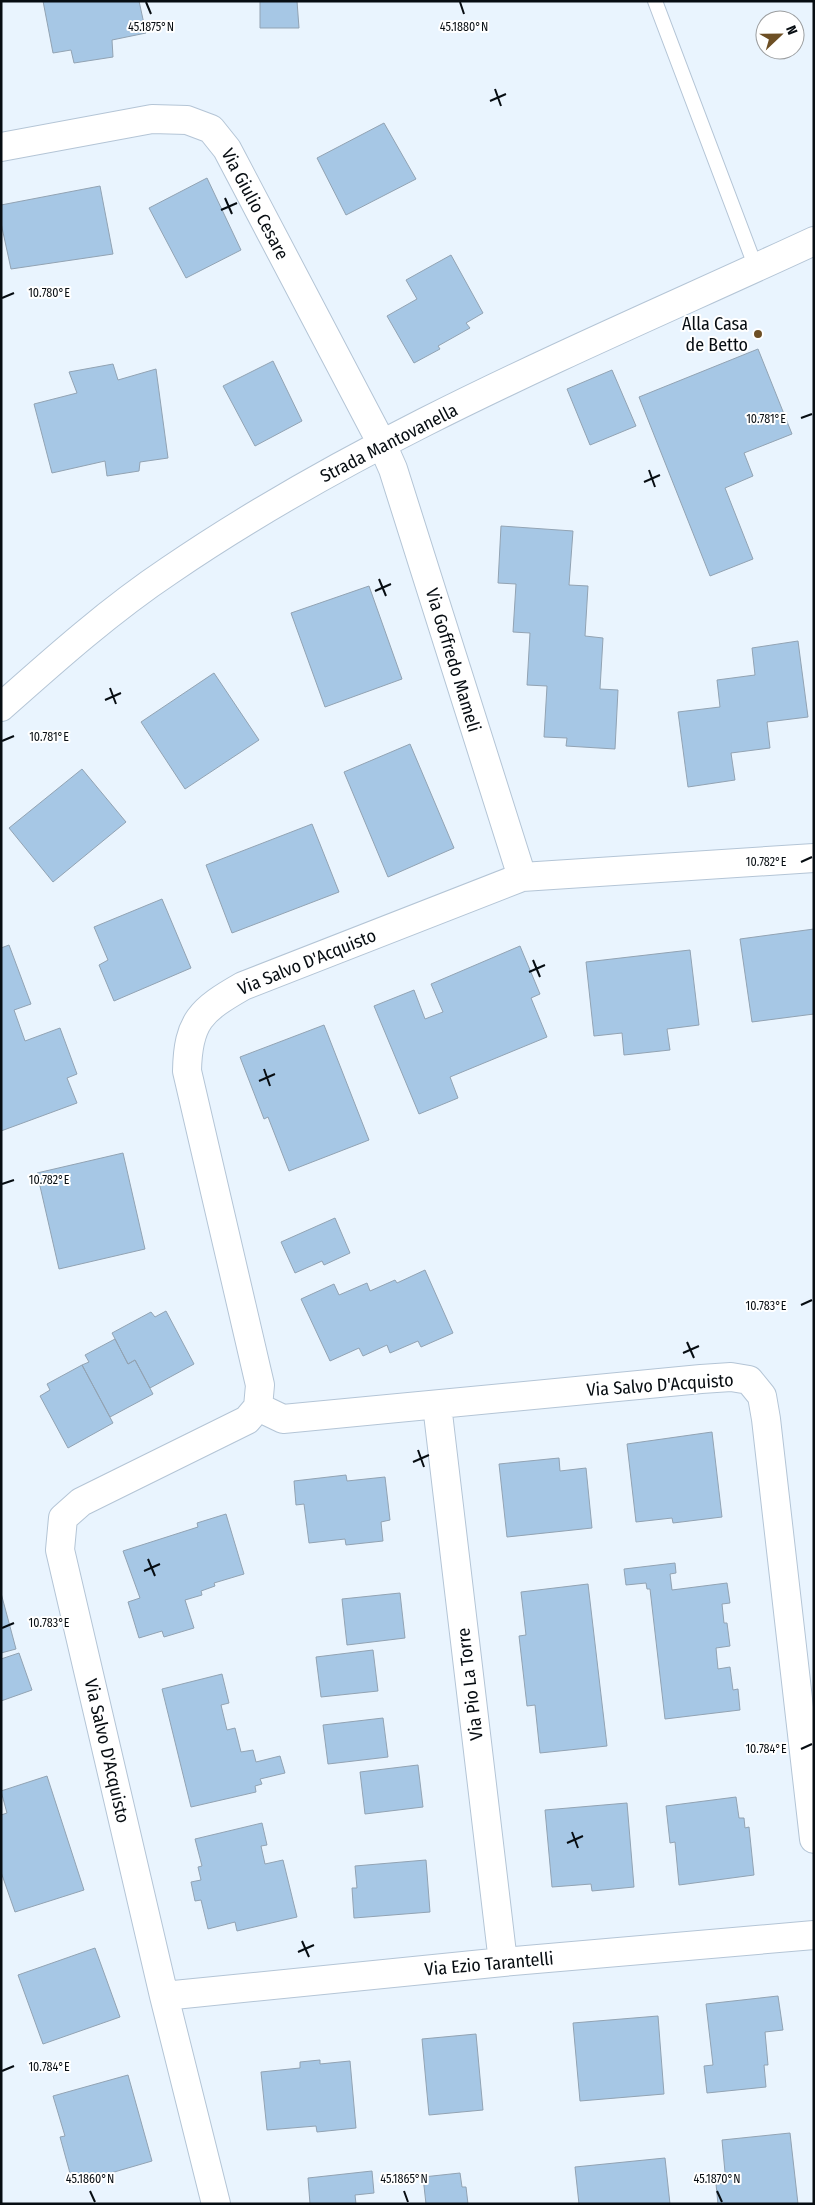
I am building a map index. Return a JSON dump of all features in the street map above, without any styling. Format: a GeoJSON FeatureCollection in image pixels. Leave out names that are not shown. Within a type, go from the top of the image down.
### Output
{"type":"FeatureCollection","features":[{"type":"Feature","properties":{"kind":"street","name":"Via Giulio Cesare"},"geometry":{"type":"LineString","coordinates":[[1,147],[152,119],[187,120],[210,129],[228,149],[382,444]]}},
{"type":"Feature","properties":{"kind":"street","name":"Strada Mantovanella"},"geometry":{"type":"LineString","coordinates":[[1,707],[72,645],[169,570],[272,505],[382,444],[518,378],[814,241]]}},
{"type":"Feature","properties":{"kind":"street","name":"Via Goffredo Mameli"},"geometry":{"type":"LineString","coordinates":[[382,444],[393,469],[522,878]]}},
{"type":"Feature","properties":{"kind":"street","name":"Via Salvo D'Acquisto"},"geometry":{"type":"LineString","coordinates":[[216,2204],[164,1996],[60,1550],[63,1518],[81,1502],[247,1420],[258,1407],[260,1385],[187,1071],[188,1047],[197,1020],[216,1002],[243,986],[522,878],[814,858]]}},
{"type":"Feature","properties":{"kind":"street","name":"Via Salvo D'Acquisto"},"geometry":{"type":"LineString","coordinates":[[258,1407],[283,1419],[701,1379],[730,1377],[749,1380],[762,1396],[766,1418],[814,1839]]}},
{"type":"Feature","properties":{"kind":"street","name":"Via Pio La Torre"},"geometry":{"type":"LineString","coordinates":[[437,1405],[503,1962]]}},
{"type":"Feature","properties":{"kind":"street","name":"Via Ezio Tarantelli"},"geometry":{"type":"LineString","coordinates":[[164,1996],[503,1962],[814,1935]]}},
{"type":"Feature","properties":{"kind":"lane"},"geometry":{"type":"LineString","coordinates":[[655,1],[756,268]]}},
{"type":"Feature","properties":{"kind":"building"},"geometry":{"type":"Polygon","coordinates":[[[43,1],[139,1],[146,33],[112,40],[113,57],[74,63],[71,50],[53,53],[43,1]]]}},
{"type":"Feature","properties":{"kind":"building"},"geometry":{"type":"Polygon","coordinates":[[[260,1],[297,1],[299,28],[260,28],[260,1]]]}},
{"type":"Feature","properties":{"kind":"building"},"geometry":{"type":"Polygon","coordinates":[[[384,123],[416,179],[346,215],[317,158],[384,123]]]}},
{"type":"Feature","properties":{"kind":"building"},"geometry":{"type":"Polygon","coordinates":[[[207,178],[241,250],[186,278],[149,208],[207,178]]]}},
{"type":"Feature","properties":{"kind":"building"},"geometry":{"type":"Polygon","coordinates":[[[100,186],[113,254],[11,269],[1,223],[1,205],[100,186]]]}},
{"type":"Feature","properties":{"kind":"building"},"geometry":{"type":"Polygon","coordinates":[[[451,255],[483,313],[466,323],[470,328],[438,346],[440,349],[414,363],[387,316],[417,299],[406,280],[451,255]]]}},
{"type":"Feature","properties":{"kind":"building"},"geometry":{"type":"Polygon","coordinates":[[[758,349],[792,434],[744,453],[753,476],[725,488],[753,559],[710,576],[639,397],[758,349]]]}},
{"type":"Feature","properties":{"kind":"building"},"geometry":{"type":"Polygon","coordinates":[[[273,361],[302,421],[255,446],[223,386],[273,361]]]}},
{"type":"Feature","properties":{"kind":"building"},"geometry":{"type":"Polygon","coordinates":[[[113,364],[118,380],[156,369],[168,458],[140,462],[139,471],[107,476],[105,461],[52,473],[34,404],[77,393],[69,372],[113,364]]]}},
{"type":"Feature","properties":{"kind":"building"},"geometry":{"type":"Polygon","coordinates":[[[612,370],[636,426],[590,445],[567,389],[612,370]]]}},
{"type":"Feature","properties":{"kind":"building"},"geometry":{"type":"Polygon","coordinates":[[[501,526],[573,531],[569,585],[588,586],[585,636],[603,638],[600,689],[618,690],[615,749],[566,746],[567,738],[544,737],[547,686],[527,685],[530,633],[513,632],[516,584],[498,583],[501,526]]]}},
{"type":"Feature","properties":{"kind":"building"},"geometry":{"type":"Polygon","coordinates":[[[369,586],[402,679],[325,707],[291,613],[369,586]]]}},
{"type":"Feature","properties":{"kind":"building"},"geometry":{"type":"Polygon","coordinates":[[[798,641],[808,717],[767,722],[770,748],[731,753],[735,780],[688,787],[678,712],[720,707],[717,680],[755,675],[752,648],[798,641]]]}},
{"type":"Feature","properties":{"kind":"building"},"geometry":{"type":"Polygon","coordinates":[[[214,673],[259,740],[185,789],[141,722],[214,673]]]}},
{"type":"Feature","properties":{"kind":"building"},"geometry":{"type":"Polygon","coordinates":[[[410,744],[454,848],[388,877],[344,772],[410,744]]]}},
{"type":"Feature","properties":{"kind":"building"},"geometry":{"type":"Polygon","coordinates":[[[82,769],[126,822],[53,882],[9,828],[82,769]]]}},
{"type":"Feature","properties":{"kind":"building"},"geometry":{"type":"Polygon","coordinates":[[[312,824],[339,892],[232,933],[206,865],[312,824]]]}},
{"type":"Feature","properties":{"kind":"building"},"geometry":{"type":"Polygon","coordinates":[[[162,899],[191,968],[114,1001],[99,965],[108,960],[94,927],[162,899]]]}},
{"type":"Feature","properties":{"kind":"building"},"geometry":{"type":"Polygon","coordinates":[[[814,929],[814,1014],[752,1022],[740,939],[814,929]]]}},
{"type":"Feature","properties":{"kind":"building"},"geometry":{"type":"Polygon","coordinates":[[[9,945],[31,1004],[14,1010],[25,1041],[60,1028],[77,1074],[67,1078],[77,1103],[1,1131],[1,948],[9,945]]]}},
{"type":"Feature","properties":{"kind":"building"},"geometry":{"type":"Polygon","coordinates":[[[520,946],[540,994],[531,998],[547,1037],[450,1077],[458,1098],[419,1114],[374,1006],[414,990],[425,1019],[443,1012],[431,984],[520,946]]]}},
{"type":"Feature","properties":{"kind":"building"},"geometry":{"type":"Polygon","coordinates":[[[690,950],[699,1025],[667,1029],[670,1050],[624,1055],[622,1033],[594,1036],[586,962],[690,950]]]}},
{"type":"Feature","properties":{"kind":"building"},"geometry":{"type":"Polygon","coordinates":[[[324,1025],[369,1140],[289,1171],[268,1117],[264,1119],[240,1057],[324,1025]]]}},
{"type":"Feature","properties":{"kind":"building"},"geometry":{"type":"Polygon","coordinates":[[[123,1153],[145,1249],[59,1269],[37,1173],[123,1153]]]}},
{"type":"Feature","properties":{"kind":"building"},"geometry":{"type":"Polygon","coordinates":[[[335,1218],[350,1253],[324,1265],[322,1261],[295,1273],[281,1242],[335,1218]]]}},
{"type":"Feature","properties":{"kind":"building"},"geometry":{"type":"Polygon","coordinates":[[[425,1270],[453,1333],[421,1347],[418,1341],[390,1353],[387,1345],[363,1356],[359,1348],[330,1361],[301,1299],[334,1284],[339,1295],[367,1283],[370,1291],[395,1280],[397,1283],[425,1270]]]}},
{"type":"Feature","properties":{"kind":"building"},"geometry":{"type":"Polygon","coordinates":[[[166,1311],[194,1364],[150,1388],[135,1360],[128,1364],[112,1333],[151,1312],[155,1317],[166,1311]]]}},
{"type":"Feature","properties":{"kind":"building"},"geometry":{"type":"Polygon","coordinates":[[[115,1339],[128,1364],[135,1360],[153,1394],[110,1417],[82,1365],[89,1362],[85,1355],[115,1339]]]}},
{"type":"Feature","properties":{"kind":"building"},"geometry":{"type":"Polygon","coordinates":[[[82,1365],[113,1423],[68,1448],[40,1396],[50,1390],[47,1384],[82,1365]]]}},
{"type":"Feature","properties":{"kind":"building"},"geometry":{"type":"Polygon","coordinates":[[[712,1432],[722,1517],[673,1523],[672,1518],[636,1522],[627,1444],[712,1432]]]}},
{"type":"Feature","properties":{"kind":"building"},"geometry":{"type":"Polygon","coordinates":[[[559,1458],[560,1471],[586,1468],[592,1528],[507,1537],[499,1464],[559,1458]]]}},
{"type":"Feature","properties":{"kind":"building"},"geometry":{"type":"Polygon","coordinates":[[[346,1475],[347,1481],[385,1477],[390,1520],[381,1522],[383,1541],[346,1545],[345,1539],[309,1543],[304,1504],[296,1505],[294,1481],[346,1475]]]}},
{"type":"Feature","properties":{"kind":"building"},"geometry":{"type":"Polygon","coordinates":[[[226,1514],[244,1574],[214,1583],[215,1586],[201,1591],[202,1595],[185,1600],[194,1628],[164,1637],[162,1631],[139,1638],[128,1602],[140,1598],[123,1551],[198,1527],[197,1523],[226,1514]]]}},
{"type":"Feature","properties":{"kind":"building"},"geometry":{"type":"Polygon","coordinates":[[[675,1563],[676,1573],[670,1574],[672,1590],[727,1583],[730,1603],[722,1604],[724,1623],[727,1623],[730,1646],[716,1648],[718,1669],[730,1667],[733,1690],[738,1689],[740,1710],[665,1719],[650,1589],[647,1589],[646,1583],[626,1585],[624,1569],[675,1563]]]}},
{"type":"Feature","properties":{"kind":"building"},"geometry":{"type":"Polygon","coordinates":[[[588,1584],[607,1746],[540,1753],[535,1705],[527,1706],[519,1636],[526,1635],[521,1592],[588,1584]]]}},
{"type":"Feature","properties":{"kind":"building"},"geometry":{"type":"Polygon","coordinates":[[[1,1593],[16,1649],[1,1653],[1,1593]]]}},
{"type":"Feature","properties":{"kind":"building"},"geometry":{"type":"Polygon","coordinates":[[[400,1593],[405,1638],[347,1645],[342,1599],[400,1593]]]}},
{"type":"Feature","properties":{"kind":"building"},"geometry":{"type":"Polygon","coordinates":[[[373,1650],[378,1691],[321,1697],[316,1657],[373,1650]]]}},
{"type":"Feature","properties":{"kind":"building"},"geometry":{"type":"Polygon","coordinates":[[[19,1653],[32,1690],[1,1701],[1,1659],[19,1653]]]}},
{"type":"Feature","properties":{"kind":"building"},"geometry":{"type":"Polygon","coordinates":[[[222,1674],[229,1703],[221,1705],[227,1730],[235,1728],[241,1752],[253,1750],[256,1762],[280,1756],[285,1773],[260,1779],[262,1784],[255,1786],[256,1792],[191,1807],[162,1689],[222,1674]]]}},
{"type":"Feature","properties":{"kind":"building"},"geometry":{"type":"Polygon","coordinates":[[[383,1718],[388,1757],[328,1764],[323,1725],[383,1718]]]}},
{"type":"Feature","properties":{"kind":"building"},"geometry":{"type":"Polygon","coordinates":[[[418,1765],[423,1807],[365,1814],[360,1772],[418,1765]]]}},
{"type":"Feature","properties":{"kind":"building"},"geometry":{"type":"Polygon","coordinates":[[[47,1776],[84,1890],[15,1912],[1,1872],[1,1815],[7,1813],[1,1791],[47,1776]]]}},
{"type":"Feature","properties":{"kind":"building"},"geometry":{"type":"Polygon","coordinates":[[[736,1797],[739,1818],[744,1818],[745,1828],[749,1827],[754,1875],[679,1885],[675,1842],[670,1843],[666,1806],[736,1797]]]}},
{"type":"Feature","properties":{"kind":"building"},"geometry":{"type":"Polygon","coordinates":[[[627,1803],[634,1887],[592,1891],[591,1884],[552,1887],[545,1810],[627,1803]]]}},
{"type":"Feature","properties":{"kind":"building"},"geometry":{"type":"Polygon","coordinates":[[[262,1823],[267,1845],[261,1846],[265,1864],[283,1860],[297,1917],[237,1931],[235,1922],[208,1929],[201,1900],[195,1901],[191,1882],[201,1880],[198,1867],[202,1866],[195,1839],[262,1823]]]}},
{"type":"Feature","properties":{"kind":"building"},"geometry":{"type":"Polygon","coordinates":[[[426,1860],[430,1912],[354,1918],[352,1888],[357,1888],[355,1866],[426,1860]]]}},
{"type":"Feature","properties":{"kind":"building"},"geometry":{"type":"Polygon","coordinates":[[[95,1948],[120,2017],[43,2044],[18,1975],[95,1948]]]}},
{"type":"Feature","properties":{"kind":"building"},"geometry":{"type":"Polygon","coordinates":[[[778,1996],[783,2030],[765,2032],[768,2065],[764,2065],[766,2087],[707,2093],[704,2066],[713,2065],[706,2004],[778,1996]]]}},
{"type":"Feature","properties":{"kind":"building"},"geometry":{"type":"Polygon","coordinates":[[[658,2016],[664,2094],[580,2101],[573,2023],[658,2016]]]}},
{"type":"Feature","properties":{"kind":"building"},"geometry":{"type":"Polygon","coordinates":[[[476,2034],[483,2110],[429,2115],[422,2039],[476,2034]]]}},
{"type":"Feature","properties":{"kind":"building"},"geometry":{"type":"Polygon","coordinates":[[[320,2060],[320,2064],[350,2061],[356,2128],[317,2132],[316,2126],[267,2130],[261,2072],[300,2068],[300,2062],[320,2060]]]}},
{"type":"Feature","properties":{"kind":"building"},"geometry":{"type":"Polygon","coordinates":[[[128,2075],[152,2161],[73,2184],[60,2137],[65,2136],[53,2096],[128,2075]]]}},
{"type":"Feature","properties":{"kind":"building"},"geometry":{"type":"Polygon","coordinates":[[[790,2133],[798,2204],[718,2204],[716,2184],[726,2183],[722,2140],[790,2133]]]}},
{"type":"Feature","properties":{"kind":"building"},"geometry":{"type":"Polygon","coordinates":[[[665,2158],[670,2204],[579,2204],[575,2167],[665,2158]]]}},
{"type":"Feature","properties":{"kind":"building"},"geometry":{"type":"Polygon","coordinates":[[[372,2171],[374,2193],[355,2195],[356,2204],[310,2204],[308,2178],[372,2171]]]}},
{"type":"Feature","properties":{"kind":"building"},"geometry":{"type":"Polygon","coordinates":[[[460,2173],[462,2187],[466,2187],[468,2204],[426,2204],[423,2177],[460,2173]]]}},
{"type":"Feature","properties":{"kind":"place","name":"Alla Casa de Betto"},"geometry":{"type":"Point","coordinates":[758,334]}}]}
